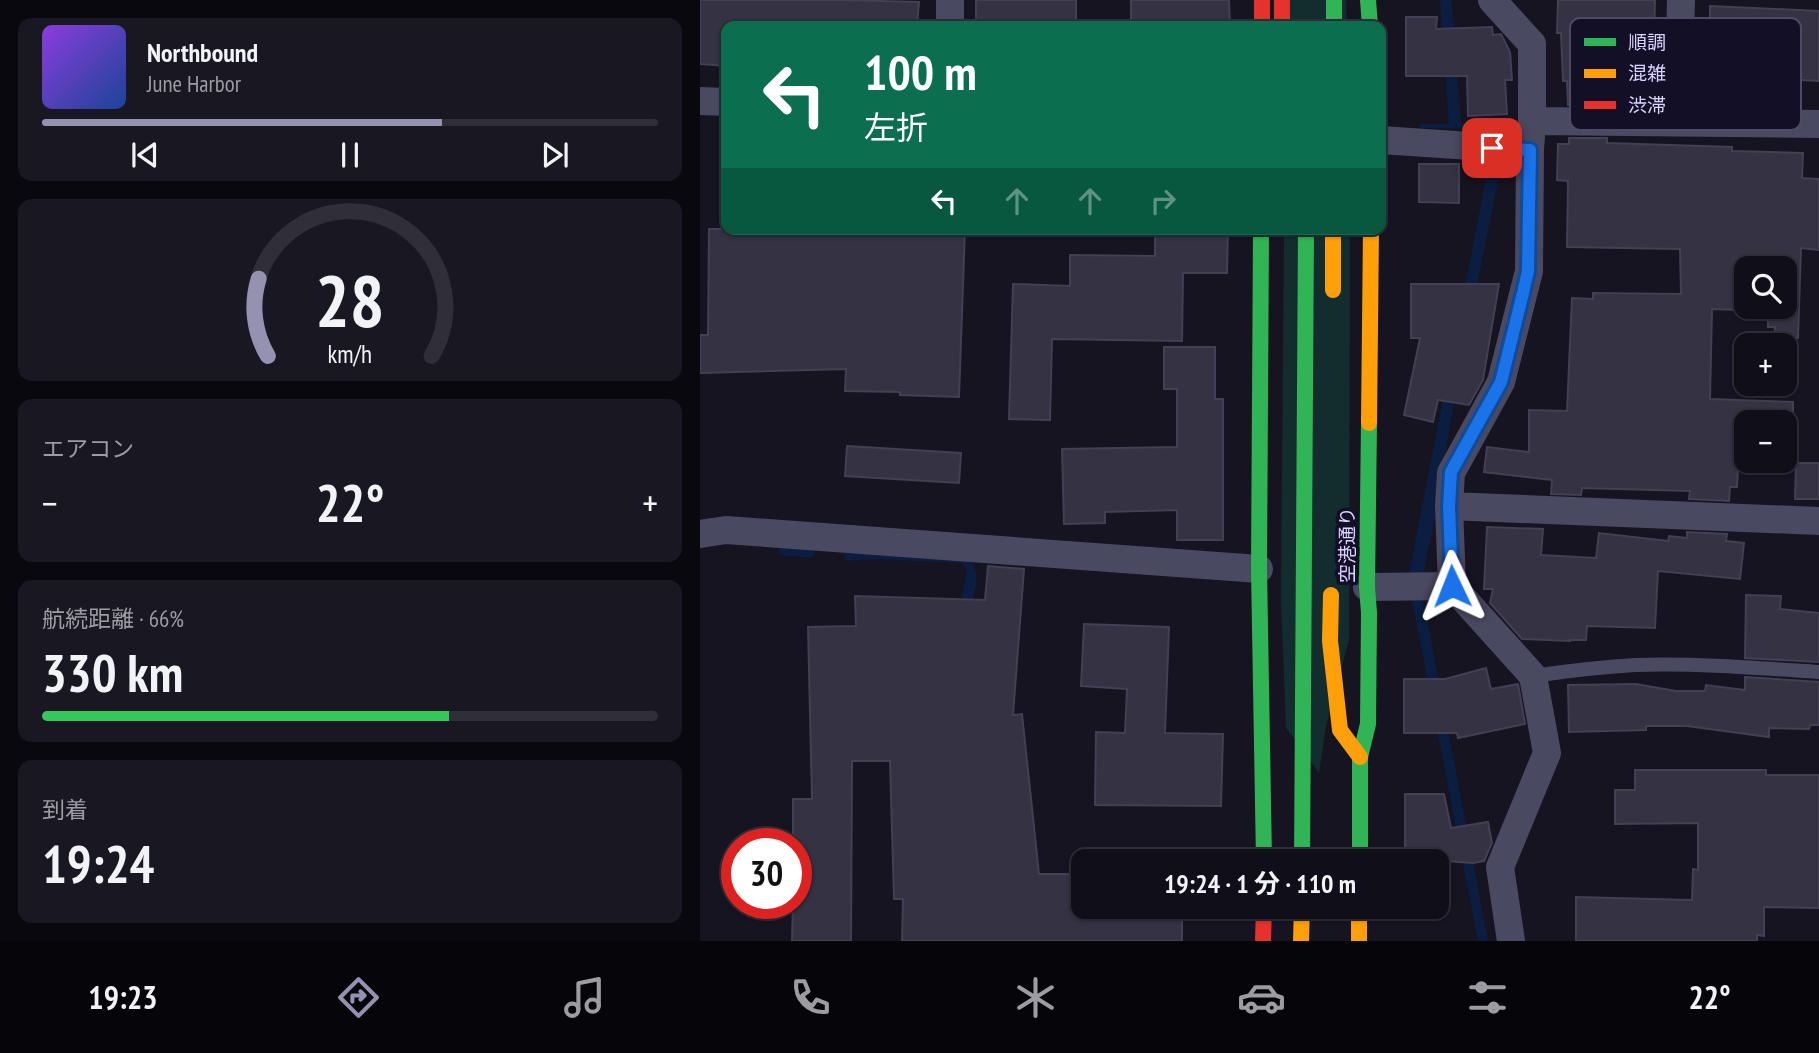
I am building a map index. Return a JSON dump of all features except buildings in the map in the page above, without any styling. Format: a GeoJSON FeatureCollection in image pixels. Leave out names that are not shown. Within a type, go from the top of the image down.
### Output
{"type":"FeatureCollection","features":[{"type":"Feature","properties":{"kind":"main road"},"geometry":{"type":"LineString","coordinates":[[1262,0],[1262,21]]}},
{"type":"Feature","properties":{"kind":"main road"},"geometry":{"type":"LineString","coordinates":[[1282,0],[1282,21]]}},
{"type":"Feature","properties":{"kind":"main road"},"geometry":{"type":"LineString","coordinates":[[1334,0],[1334,21]]}},
{"type":"Feature","properties":{"kind":"main road"},"geometry":{"type":"LineString","coordinates":[[1368,0],[1370,21]]}},
{"type":"Feature","properties":{"kind":"main road"},"geometry":{"type":"LineString","coordinates":[[1261,235],[1259,569],[1264,849]]}},
{"type":"Feature","properties":{"kind":"main road"},"geometry":{"type":"LineString","coordinates":[[1302,849],[1306,235]]}},
{"type":"Feature","properties":{"kind":"main road"},"geometry":{"type":"LineString","coordinates":[[1332,311],[1333,235]]}},
{"type":"Feature","properties":{"kind":"main road","name":"空港通り"},"geometry":{"type":"LineString","coordinates":[[1360,849],[1360,757],[1368,724],[1371,235]]}},
{"type":"Feature","properties":{"kind":"main road"},"geometry":{"type":"LineString","coordinates":[[1288,419],[1305,539]]}},
{"type":"Feature","properties":{"kind":"main road"},"geometry":{"type":"LineString","coordinates":[[1331,578],[1330,641],[1340,730],[1360,757]]}},
{"type":"Feature","properties":{"kind":"main road"},"geometry":{"type":"LineString","coordinates":[[1264,919],[1264,941]]}},
{"type":"Feature","properties":{"kind":"main road"},"geometry":{"type":"LineString","coordinates":[[1301,919],[1301,941]]}},
{"type":"Feature","properties":{"kind":"main road"},"geometry":{"type":"LineString","coordinates":[[1359,919],[1359,941]]}},
{"type":"Feature","properties":{"kind":"street"},"geometry":{"type":"LineString","coordinates":[[950,0],[950,21]]}},
{"type":"Feature","properties":{"kind":"street"},"geometry":{"type":"LineString","coordinates":[[1428,586],[1449,506],[1451,472],[1501,382],[1528,271],[1519,150],[1532,121],[1532,44],[1492,0]]}},
{"type":"Feature","properties":{"kind":"street"},"geometry":{"type":"LineString","coordinates":[[1681,0],[1681,18]]}},
{"type":"Feature","properties":{"kind":"street"},"geometry":{"type":"LineString","coordinates":[[700,100],[721,102]]}},
{"type":"Feature","properties":{"kind":"street"},"geometry":{"type":"LineString","coordinates":[[1532,121],[1570,121]]}},
{"type":"Feature","properties":{"kind":"street"},"geometry":{"type":"LineString","coordinates":[[1801,124],[1819,124]]}},
{"type":"Feature","properties":{"kind":"street"},"geometry":{"type":"LineString","coordinates":[[1386,140],[1519,150]]}},
{"type":"Feature","properties":{"kind":"street"},"geometry":{"type":"LineString","coordinates":[[1449,506],[1819,521]]}},
{"type":"Feature","properties":{"kind":"street"},"geometry":{"type":"LineString","coordinates":[[700,534],[726,530],[1259,569]]}},
{"type":"Feature","properties":{"kind":"street"},"geometry":{"type":"LineString","coordinates":[[1367,587],[1428,586],[1533,676],[1547,753],[1500,867],[1511,941]]}},
{"type":"Feature","properties":{"kind":"lane"},"geometry":{"type":"LineString","coordinates":[[1533,676],[1635,665],[1726,666],[1819,672]]}},
{"type":"Feature","properties":{"kind":"green space"},"geometry":{"type":"Polygon","coordinates":[[[1286,0],[1346,0],[1347,21],[1285,21],[1286,0]]]}},
{"type":"Feature","properties":{"kind":"green space"},"geometry":{"type":"Polygon","coordinates":[[[1284,235],[1350,235],[1349,640],[1326,726],[1319,773],[1286,728],[1281,600],[1284,235]]]}},
{"type":"Feature","properties":{"kind":"water"},"geometry":{"type":"Polygon","coordinates":[[[1440,0],[1451,0],[1461,123],[1503,123],[1500,171],[1458,381],[1423,586],[1423,598],[1488,941],[1478,941],[1408,579],[1488,168],[1487,129],[1420,128],[1420,124],[1449,124],[1440,0]]]}},
{"type":"Feature","properties":{"kind":"water"},"geometry":{"type":"Polygon","coordinates":[[[845,552],[969,555],[976,573],[976,585],[966,627],[958,617],[967,569],[961,563],[877,559],[845,561],[845,552]]]}},
{"type":"Feature","properties":{"kind":"waterway"},"geometry":{"type":"LineString","coordinates":[[783,551],[810,553]]}},
{"type":"Feature","properties":{"kind":"traffic: fast"},"geometry":{"type":"LineString","coordinates":[[1334,0],[1334,21]]}},
{"type":"Feature","properties":{"kind":"traffic: fast"},"geometry":{"type":"LineString","coordinates":[[1368,0],[1370,21]]}},
{"type":"Feature","properties":{"kind":"traffic: fast"},"geometry":{"type":"LineString","coordinates":[[1261,235],[1259,569],[1264,849]]}},
{"type":"Feature","properties":{"kind":"traffic: fast"},"geometry":{"type":"LineString","coordinates":[[1302,849],[1306,235]]}},
{"type":"Feature","properties":{"kind":"traffic: fast"},"geometry":{"type":"LineString","coordinates":[[1360,849],[1360,757],[1368,724],[1369,423]]}},
{"type":"Feature","properties":{"kind":"traffic: slow"},"geometry":{"type":"LineString","coordinates":[[1333,235],[1333,290]]}},
{"type":"Feature","properties":{"kind":"traffic: slow"},"geometry":{"type":"LineString","coordinates":[[1369,423],[1371,235]]}},
{"type":"Feature","properties":{"kind":"traffic: slow"},"geometry":{"type":"LineString","coordinates":[[1331,595],[1330,641],[1340,730],[1360,757]]}},
{"type":"Feature","properties":{"kind":"traffic: slow"},"geometry":{"type":"LineString","coordinates":[[1301,941],[1302,919]]}},
{"type":"Feature","properties":{"kind":"traffic: slow"},"geometry":{"type":"LineString","coordinates":[[1359,919],[1359,941]]}},
{"type":"Feature","properties":{"kind":"traffic: jam"},"geometry":{"type":"LineString","coordinates":[[1262,0],[1262,21]]}},
{"type":"Feature","properties":{"kind":"traffic: jam"},"geometry":{"type":"LineString","coordinates":[[1282,0],[1282,21]]}},
{"type":"Feature","properties":{"kind":"traffic: jam"},"geometry":{"type":"LineString","coordinates":[[1263,941],[1264,919]]}},
{"type":"Feature","properties":{"kind":"route"},"geometry":{"type":"LineString","coordinates":[[1452,586],[1449,506],[1451,472],[1501,382],[1528,271],[1530,150],[1492,148]]}}]}
